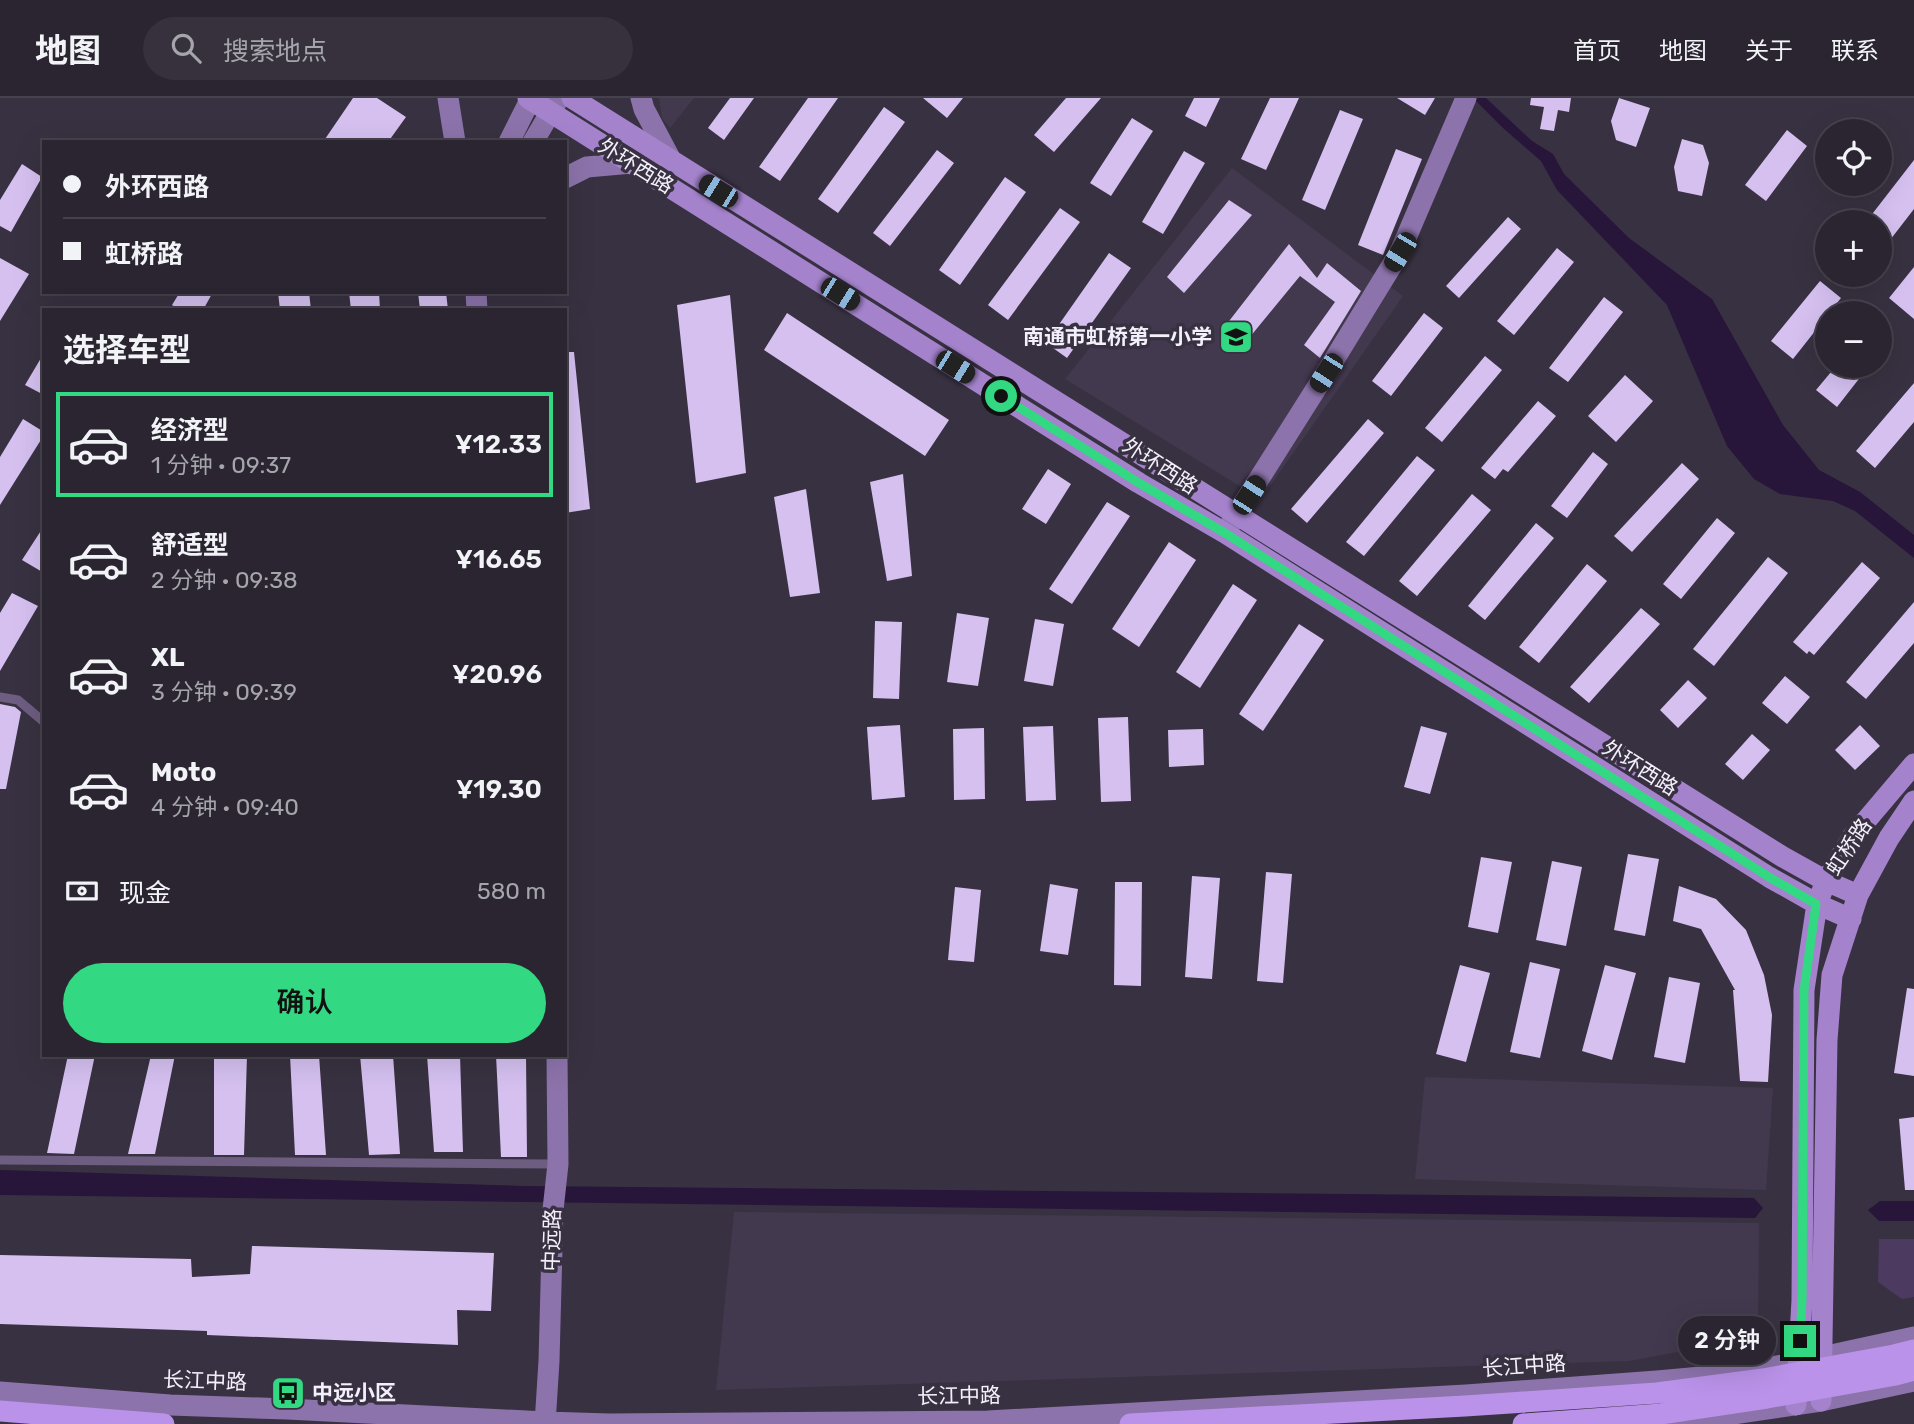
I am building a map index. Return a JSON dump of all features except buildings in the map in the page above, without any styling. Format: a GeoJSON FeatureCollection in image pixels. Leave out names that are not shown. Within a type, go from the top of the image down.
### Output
{"type":"FeatureCollection","features":[{"type":"Feature","properties":{"kind":"highway","name":"长江中路"},"geometry":{"type":"LineString","coordinates":[[1130,1424],[1657,1393],[1763,1379],[1914,1350]]}},
{"type":"Feature","properties":{"kind":"highway"},"geometry":{"type":"LineString","coordinates":[[1522,1424],[1661,1414],[1767,1398],[1914,1370]]}},
{"type":"Feature","properties":{"kind":"highway"},"geometry":{"type":"LineString","coordinates":[[0,1410],[164,1424]]}},
{"type":"Feature","properties":{"kind":"main road"},"geometry":{"type":"LineString","coordinates":[[448,98],[455,140]]}},
{"type":"Feature","properties":{"kind":"main road"},"geometry":{"type":"LineString","coordinates":[[510,140],[530,98]]}},
{"type":"Feature","properties":{"kind":"main road","name":"外环西路"},"geometry":{"type":"LineString","coordinates":[[530,98],[555,105],[632,163],[1139,483],[1230,524],[1783,857],[1858,895]]}},
{"type":"Feature","properties":{"kind":"main road","name":"外环西路"},"geometry":{"type":"LineString","coordinates":[[572,98],[1092,423],[1230,524],[1757,870],[1816,904],[1851,919]]}},
{"type":"Feature","properties":{"kind":"main road"},"geometry":{"type":"LineString","coordinates":[[640,98],[672,162]]}},
{"type":"Feature","properties":{"kind":"main road"},"geometry":{"type":"LineString","coordinates":[[1230,524],[1400,252],[1464,102]]}},
{"type":"Feature","properties":{"kind":"main road"},"geometry":{"type":"LineString","coordinates":[[534,140],[555,105]]}},
{"type":"Feature","properties":{"kind":"main road"},"geometry":{"type":"LineString","coordinates":[[567,177],[587,167],[632,163]]}},
{"type":"Feature","properties":{"kind":"main road","name":"虹桥路"},"geometry":{"type":"LineString","coordinates":[[1796,1405],[1802,1300],[1804,990],[1816,904],[1826,881],[1853,836],[1914,764]]}},
{"type":"Feature","properties":{"kind":"main road","name":"虹桥路"},"geometry":{"type":"LineString","coordinates":[[1821,1401],[1827,1040],[1832,975],[1858,895],[1889,838],[1914,801]]}},
{"type":"Feature","properties":{"kind":"main road","name":"中远路"},"geometry":{"type":"LineString","coordinates":[[545,1423],[553,1210],[557,1171],[557,1057]]}},
{"type":"Feature","properties":{"kind":"main road","name":"长江中路"},"geometry":{"type":"LineString","coordinates":[[0,1392],[170,1405],[545,1423],[988,1420],[1466,1395],[1734,1374],[1914,1337]]}},
{"type":"Feature","properties":{"kind":"main road"},"geometry":{"type":"LineString","coordinates":[[1666,1424],[1821,1401],[1914,1381]]}},
{"type":"Feature","properties":{"kind":"lane"},"geometry":{"type":"LineString","coordinates":[[0,696],[18,700],[42,720]]}},
{"type":"Feature","properties":{"kind":"lane"},"geometry":{"type":"LineString","coordinates":[[0,1160],[557,1171]]}},
{"type":"Feature","properties":{"kind":"shaded area"},"geometry":{"type":"Polygon","coordinates":[[[659,98],[694,98],[670,128],[662,118],[659,98]]]}},
{"type":"Feature","properties":{"kind":"shaded area"},"geometry":{"type":"Polygon","coordinates":[[[1473,98],[1486,98],[1532,141],[1553,154],[1564,174],[1629,238],[1712,299],[1783,425],[1819,470],[1860,492],[1914,535],[1914,558],[1855,511],[1833,501],[1780,494],[1754,479],[1727,446],[1667,305],[1557,190],[1541,161],[1473,98]]]}},
{"type":"Feature","properties":{"kind":"shaded area","name":"南通市虹桥第一小学"},"geometry":{"type":"Polygon","coordinates":[[[1232,168],[1403,296],[1261,499],[1065,379],[1232,168]]]}},
{"type":"Feature","properties":{"kind":"shaded area"},"geometry":{"type":"Polygon","coordinates":[[[1425,1077],[1773,1088],[1766,1190],[1415,1179],[1425,1077]]]}},
{"type":"Feature","properties":{"kind":"shaded area"},"geometry":{"type":"Polygon","coordinates":[[[0,1170],[524,1186],[1754,1198],[1763,1208],[1755,1218],[0,1195],[0,1170]]]}},
{"type":"Feature","properties":{"kind":"shaded area"},"geometry":{"type":"Polygon","coordinates":[[[1880,1201],[1914,1201],[1914,1221],[1879,1221],[1868,1210],[1880,1201]]]}},
{"type":"Feature","properties":{"kind":"shaded area"},"geometry":{"type":"Polygon","coordinates":[[[734,1212],[1759,1223],[1758,1315],[1732,1342],[1629,1361],[716,1390],[734,1212]]]}},
{"type":"Feature","properties":{"kind":"shaded area"},"geometry":{"type":"Polygon","coordinates":[[[1879,1239],[1914,1239],[1914,1297],[1902,1299],[1878,1282],[1879,1239]]]}},
{"type":"Feature","properties":{"kind":"place","name":"南通市虹桥第一小学"},"geometry":{"type":"Point","coordinates":[1236,337]}},
{"type":"Feature","properties":{"kind":"place","name":"中远小区"},"geometry":{"type":"Point","coordinates":[288,1393]}},
{"type":"Feature","properties":{"kind":"route"},"geometry":{"type":"LineString","coordinates":[[1001,396],[1139,483],[1225,533],[1769,877],[1816,904],[1804,990],[1800,1341]]}}]}
